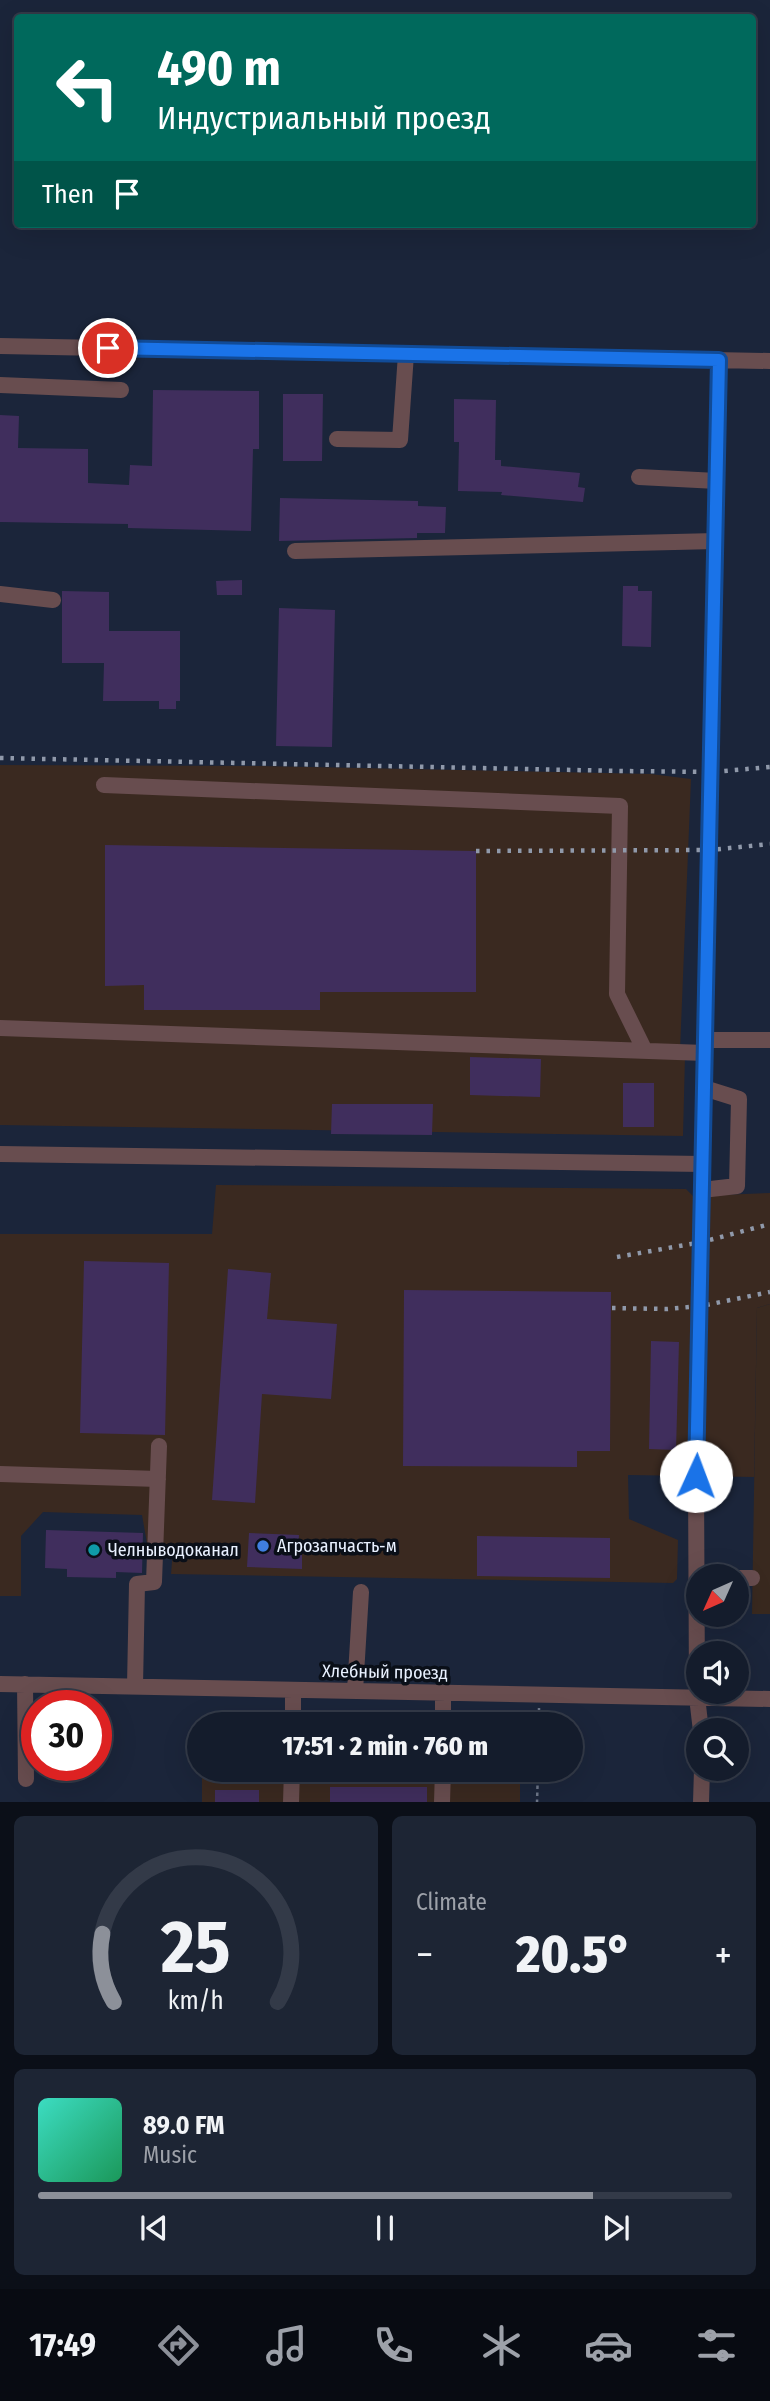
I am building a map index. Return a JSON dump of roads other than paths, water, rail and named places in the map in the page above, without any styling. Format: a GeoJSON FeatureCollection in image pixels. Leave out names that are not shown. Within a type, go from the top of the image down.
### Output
{"type":"FeatureCollection","features":[{"type":"Feature","properties":{"kind":"street"},"geometry":{"type":"LineString","coordinates":[[0,346],[770,361]]}},
{"type":"Feature","properties":{"kind":"street"},"geometry":{"type":"LineString","coordinates":[[337,439],[400,440],[406,354]]}},
{"type":"Feature","properties":{"kind":"street"},"geometry":{"type":"LineString","coordinates":[[697,1564],[696,1476],[719,360]]}},
{"type":"Feature","properties":{"kind":"street"},"geometry":{"type":"LineString","coordinates":[[0,385],[121,390]]}},
{"type":"Feature","properties":{"kind":"street"},"geometry":{"type":"LineString","coordinates":[[639,477],[717,481]]}},
{"type":"Feature","properties":{"kind":"street"},"geometry":{"type":"LineString","coordinates":[[295,551],[716,541]]}},
{"type":"Feature","properties":{"kind":"street"},"geometry":{"type":"LineString","coordinates":[[0,594],[53,600]]}},
{"type":"Feature","properties":{"kind":"street"},"geometry":{"type":"LineString","coordinates":[[104,785],[620,806],[617,994],[645,1051]]}},
{"type":"Feature","properties":{"kind":"street"},"geometry":{"type":"LineString","coordinates":[[0,1028],[645,1051],[770,1041]]}},
{"type":"Feature","properties":{"kind":"street"},"geometry":{"type":"LineString","coordinates":[[702,1190],[737,1186],[739,1099],[704,1088]]}},
{"type":"Feature","properties":{"kind":"street"},"geometry":{"type":"LineString","coordinates":[[0,1154],[703,1164]]}},
{"type":"Feature","properties":{"kind":"street"},"geometry":{"type":"LineString","coordinates":[[135,1686],[137,1584],[154,1582],[159,1446]]}},
{"type":"Feature","properties":{"kind":"street"},"geometry":{"type":"LineString","coordinates":[[0,1474],[158,1479]]}},
{"type":"Feature","properties":{"kind":"street"},"geometry":{"type":"LineString","coordinates":[[355,1691],[360,1592]]}},
{"type":"Feature","properties":{"kind":"street","name":"Хлебный проезд"},"geometry":{"type":"LineString","coordinates":[[0,1684],[686,1698]]}},
{"type":"Feature","properties":{"kind":"street"},"geometry":{"type":"LineString","coordinates":[[25,1684],[25,1690]]}},
{"type":"Feature","properties":{"kind":"street"},"geometry":{"type":"LineString","coordinates":[[293,1689],[293,1712]]}},
{"type":"Feature","properties":{"kind":"street"},"geometry":{"type":"LineString","coordinates":[[443,1693],[443,1712]]}},
{"type":"Feature","properties":{"kind":"street","name":"Хлебный проезд"},"geometry":{"type":"LineString","coordinates":[[749,1699],[770,1699]]}},
{"type":"Feature","properties":{"kind":"street"},"geometry":{"type":"LineString","coordinates":[[701,1802],[702,1781]]}},
{"type":"Feature","properties":{"kind":"street"},"geometry":{"type":"LineString","coordinates":[[291,1802],[292,1782]]}},
{"type":"Feature","properties":{"kind":"street"},"geometry":{"type":"LineString","coordinates":[[442,1802],[443,1782]]}},
{"type":"Feature","properties":{"kind":"railway"},"geometry":{"type":"LineString","coordinates":[[0,758],[622,771],[712,772],[770,767]]}},
{"type":"Feature","properties":{"kind":"railway"},"geometry":{"type":"LineString","coordinates":[[476,851],[710,850],[770,844]]}},
{"type":"Feature","properties":{"kind":"railway"},"geometry":{"type":"LineString","coordinates":[[617,1257],[702,1242],[770,1224]]}},
{"type":"Feature","properties":{"kind":"railway"},"geometry":{"type":"LineString","coordinates":[[612,1308],[667,1309],[701,1306],[770,1292]]}},
{"type":"Feature","properties":{"kind":"place","name":"Агрозапчасть-м"},"geometry":{"type":"Point","coordinates":[263,1546]}},
{"type":"Feature","properties":{"kind":"place","name":"Челныводоканал"},"geometry":{"type":"Point","coordinates":[94,1550]}}]}
